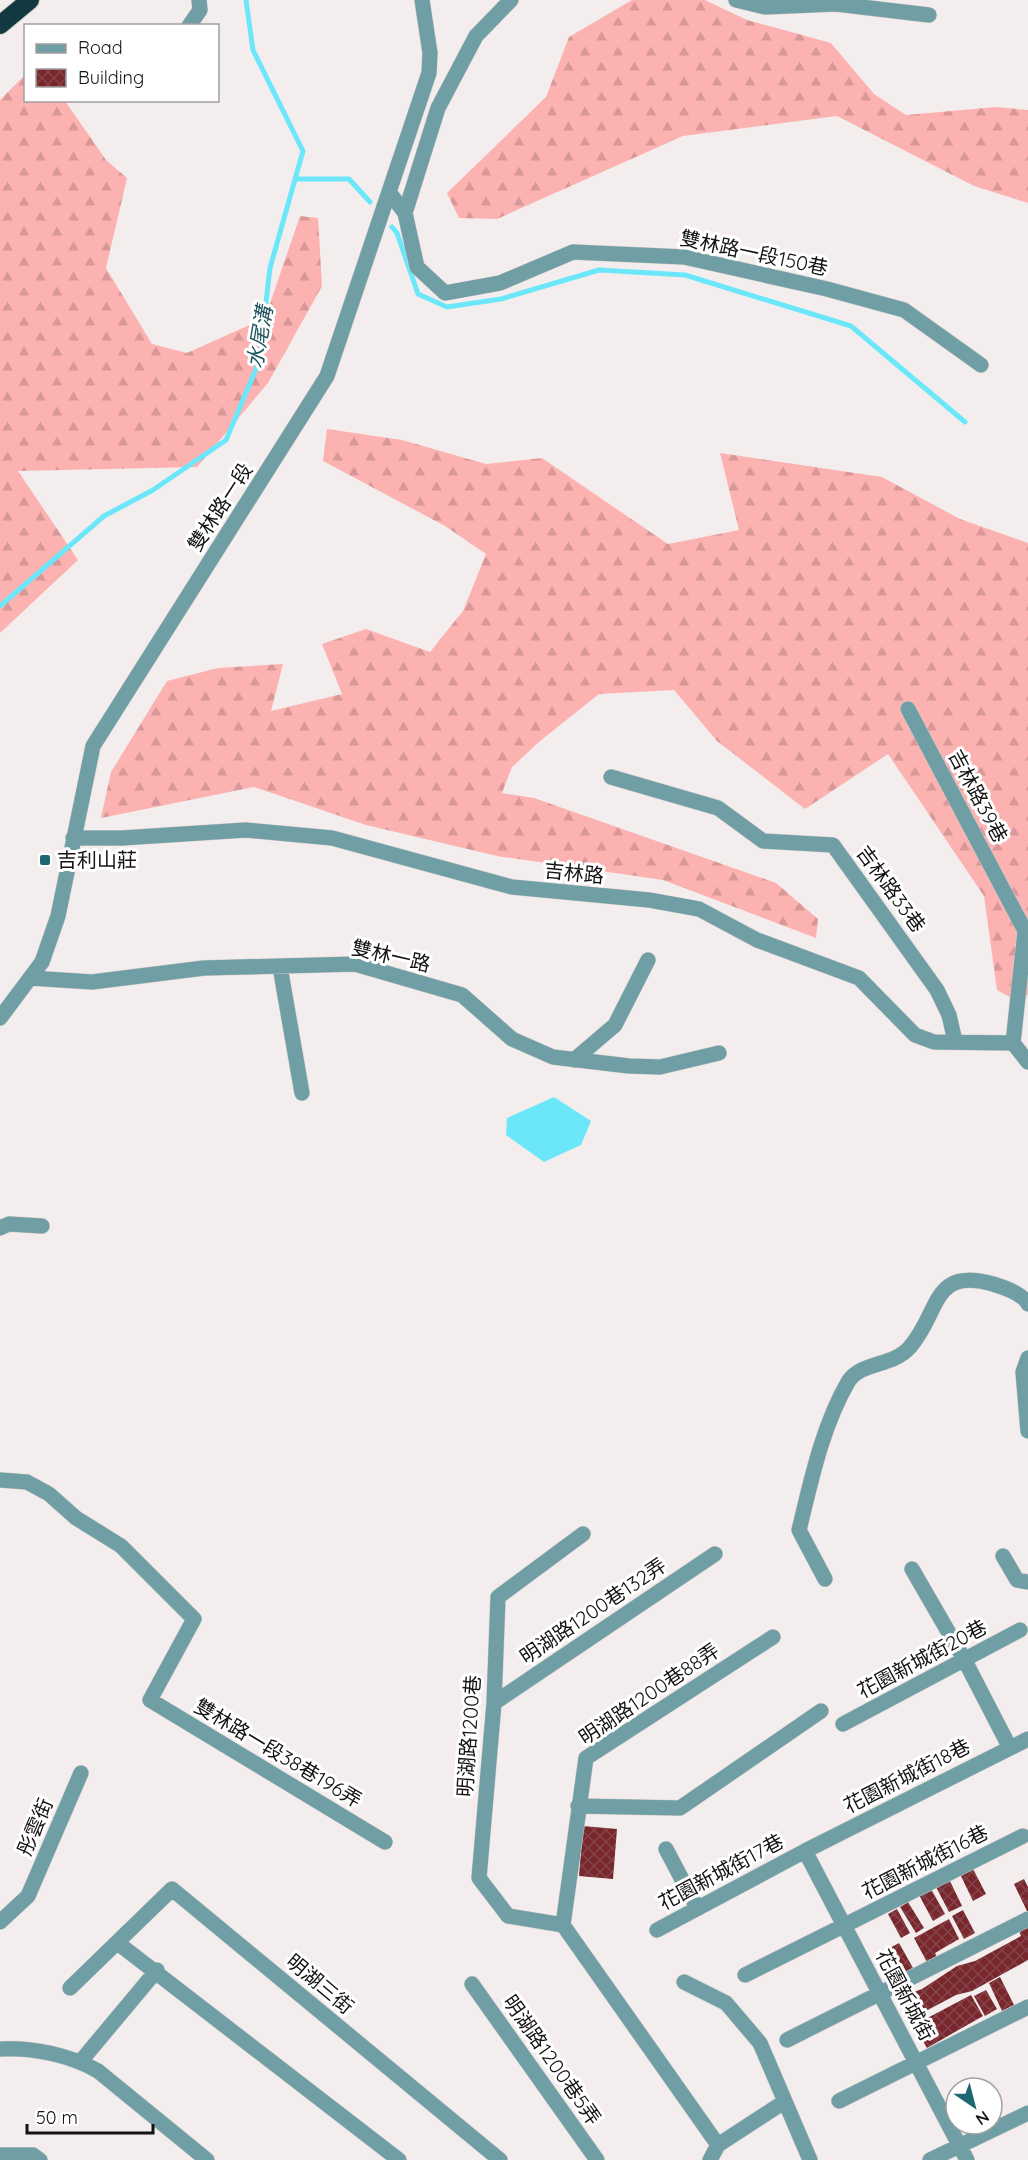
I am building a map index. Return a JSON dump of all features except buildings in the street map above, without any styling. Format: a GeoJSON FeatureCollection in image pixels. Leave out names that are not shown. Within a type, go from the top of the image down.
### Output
{"type":"FeatureCollection","features":[{"type":"Feature","properties":{"kind":"highway"},"geometry":{"type":"LineString","coordinates":[[2,23],[30,0]]}},
{"type":"Feature","properties":{"kind":"street"},"geometry":{"type":"LineString","coordinates":[[190,24],[200,10],[199,0]]}},
{"type":"Feature","properties":{"kind":"street","name":"雙林路一段"},"geometry":{"type":"LineString","coordinates":[[0,1018],[42,962],[58,916],[93,746],[327,376],[429,73],[430,53],[422,0]]}},
{"type":"Feature","properties":{"kind":"street"},"geometry":{"type":"LineString","coordinates":[[405,213],[438,108],[476,36],[511,0]]}},
{"type":"Feature","properties":{"kind":"street"},"geometry":{"type":"LineString","coordinates":[[736,0],[765,7],[836,4],[929,15]]}},
{"type":"Feature","properties":{"kind":"street","name":"雙林路一段150巷"},"geometry":{"type":"LineString","coordinates":[[389,192],[405,213],[417,267],[445,293],[500,283],[573,252],[684,257],[826,289],[904,310],[981,365]]}},
{"type":"Feature","properties":{"kind":"street","name":"吉林路39巷"},"geometry":{"type":"LineString","coordinates":[[908,709],[1025,931],[1013,1043]]}},
{"type":"Feature","properties":{"kind":"street","name":"吉林路33巷"},"geometry":{"type":"LineString","coordinates":[[611,777],[718,808],[763,841],[833,845],[937,990],[949,1015],[955,1041]]}},
{"type":"Feature","properties":{"kind":"street","name":"吉林路"},"geometry":{"type":"LineString","coordinates":[[73,838],[122,838],[246,830],[332,838],[512,887],[649,900],[699,909],[757,940],[859,978],[915,1035],[934,1042],[1013,1043]]}},
{"type":"Feature","properties":{"kind":"street"},"geometry":{"type":"LineString","coordinates":[[574,1060],[615,1025],[648,960]]}},
{"type":"Feature","properties":{"kind":"street","name":"雙林一路"},"geometry":{"type":"LineString","coordinates":[[30,978],[92,982],[204,969],[355,964],[462,995],[512,1039],[553,1057],[629,1066],[660,1067],[719,1053]]}},
{"type":"Feature","properties":{"kind":"street"},"geometry":{"type":"LineString","coordinates":[[280,967],[302,1093]]}},
{"type":"Feature","properties":{"kind":"street"},"geometry":{"type":"LineString","coordinates":[[1013,1043],[1028,1062]]}},
{"type":"Feature","properties":{"kind":"street"},"geometry":{"type":"LineString","coordinates":[[0,1228],[9,1224],[42,1226]]}},
{"type":"Feature","properties":{"kind":"street"},"geometry":{"type":"LineString","coordinates":[[825,1579],[799,1530],[817,1456],[847,1383],[856,1371],[888,1362],[909,1348],[939,1299],[953,1282],[968,1278],[996,1285],[1025,1299],[1028,1304]]}},
{"type":"Feature","properties":{"kind":"street"},"geometry":{"type":"LineString","coordinates":[[1028,1358],[1023,1372],[1023,1383],[1028,1431]]}},
{"type":"Feature","properties":{"kind":"street","name":"雙林路一段38巷196弄"},"geometry":{"type":"LineString","coordinates":[[0,1480],[27,1482],[49,1494],[76,1518],[121,1546],[194,1619],[150,1700],[385,1842]]}},
{"type":"Feature","properties":{"kind":"street","name":"明湖路1200巷"},"geometry":{"type":"LineString","coordinates":[[563,1925],[508,1916],[478,1878],[494,1703],[498,1597],[583,1534]]}},
{"type":"Feature","properties":{"kind":"street","name":"明湖路1200巷132弄"},"geometry":{"type":"LineString","coordinates":[[494,1703],[715,1554]]}},
{"type":"Feature","properties":{"kind":"street"},"geometry":{"type":"LineString","coordinates":[[1003,1556],[1017,1580],[1028,1582]]}},
{"type":"Feature","properties":{"kind":"street"},"geometry":{"type":"LineString","coordinates":[[912,1569],[964,1659],[1010,1748]]}},
{"type":"Feature","properties":{"kind":"street","name":"花園新城街20巷"},"geometry":{"type":"LineString","coordinates":[[843,1724],[1020,1630]]}},
{"type":"Feature","properties":{"kind":"street","name":"明湖路1200巷88弄"},"geometry":{"type":"LineString","coordinates":[[578,1806],[586,1758],[773,1637]]}},
{"type":"Feature","properties":{"kind":"street"},"geometry":{"type":"LineString","coordinates":[[718,2145],[563,1925],[578,1806],[680,1808],[821,1711]]}},
{"type":"Feature","properties":{"kind":"street","name":"花園新城街18巷"},"geometry":{"type":"LineString","coordinates":[[805,1851],[1028,1739]]}},
{"type":"Feature","properties":{"kind":"street","name":"彤雲街"},"geometry":{"type":"LineString","coordinates":[[0,1922],[28,1896],[81,1773]]}},
{"type":"Feature","properties":{"kind":"street","name":"花園新城街16巷"},"geometry":{"type":"LineString","coordinates":[[745,1974],[1023,1836]]}},
{"type":"Feature","properties":{"kind":"street"},"geometry":{"type":"LineString","coordinates":[[666,1849],[697,1908]]}},
{"type":"Feature","properties":{"kind":"street","name":"花園新城街17巷"},"geometry":{"type":"LineString","coordinates":[[657,1930],[805,1851]]}},
{"type":"Feature","properties":{"kind":"street","name":"花園新城街"},"geometry":{"type":"LineString","coordinates":[[805,1851],[967,2160]]}},
{"type":"Feature","properties":{"kind":"street","name":"明湖三街"},"geometry":{"type":"LineString","coordinates":[[70,1988],[119,1944],[172,1889],[500,2160]]}},
{"type":"Feature","properties":{"kind":"street"},"geometry":{"type":"LineString","coordinates":[[788,2040],[882,1995],[1028,1919]]}},
{"type":"Feature","properties":{"kind":"street"},"geometry":{"type":"LineString","coordinates":[[119,1944],[157,1970],[399,2160]]}},
{"type":"Feature","properties":{"kind":"street"},"geometry":{"type":"LineString","coordinates":[[81,2061],[157,1970]]}},
{"type":"Feature","properties":{"kind":"street"},"geometry":{"type":"LineString","coordinates":[[684,1982],[726,2003],[760,2043],[810,2160]]}},
{"type":"Feature","properties":{"kind":"street","name":"明湖路1200巷5弄"},"geometry":{"type":"LineString","coordinates":[[472,1984],[597,2160]]}},
{"type":"Feature","properties":{"kind":"street"},"geometry":{"type":"LineString","coordinates":[[839,2101],[918,2064],[1028,2007]]}},
{"type":"Feature","properties":{"kind":"street"},"geometry":{"type":"LineString","coordinates":[[0,2049],[43,2052],[81,2061],[98,2071],[207,2160]]}},
{"type":"Feature","properties":{"kind":"street"},"geometry":{"type":"LineString","coordinates":[[710,2160],[718,2145],[784,2102]]}},
{"type":"Feature","properties":{"kind":"street"},"geometry":{"type":"LineString","coordinates":[[930,2160],[1028,2113]]}},
{"type":"Feature","properties":{"kind":"street"},"geometry":{"type":"LineString","coordinates":[[0,2155],[33,2155],[40,2160]]}},
{"type":"Feature","properties":{"kind":"green space"},"geometry":{"type":"Polygon","coordinates":[[[632,0],[705,0],[747,20],[831,43],[874,94],[906,115],[996,107],[1028,110],[1028,203],[974,186],[837,116],[683,136],[497,219],[459,218],[447,193],[546,97],[569,37],[632,0]]]}},
{"type":"Feature","properties":{"kind":"green space"},"geometry":{"type":"Polygon","coordinates":[[[24,76],[24,102],[66,102],[106,160],[127,178],[106,268],[152,344],[187,353],[265,318],[300,216],[318,218],[322,286],[268,383],[197,467],[18,471],[78,560],[0,633],[0,100],[24,76]]]}},
{"type":"Feature","properties":{"kind":"green space"},"geometry":{"type":"Polygon","coordinates":[[[327,429],[402,440],[486,464],[542,458],[668,544],[739,530],[720,453],[882,477],[960,519],[1028,543],[1028,994],[1022,1004],[997,990],[984,896],[888,754],[805,809],[717,741],[674,690],[599,694],[540,741],[512,767],[502,793],[534,798],[776,883],[818,919],[816,938],[663,880],[497,856],[366,825],[254,787],[101,818],[111,772],[167,681],[218,668],[283,664],[271,711],[342,694],[322,644],[366,629],[430,652],[463,611],[486,554],[445,526],[323,461],[327,429]]]}},
{"type":"Feature","properties":{"kind":"water"},"geometry":{"type":"Polygon","coordinates":[[[554,1097],[591,1121],[581,1145],[544,1162],[506,1135],[507,1118],[554,1097]]]}},
{"type":"Feature","properties":{"kind":"waterway","name":"水尾溝"},"geometry":{"type":"LineString","coordinates":[[0,606],[104,516],[153,490],[226,440],[259,362],[270,268],[303,151],[253,50],[246,0]]}},
{"type":"Feature","properties":{"kind":"waterway"},"geometry":{"type":"LineString","coordinates":[[295,179],[349,179],[370,202]]}},
{"type":"Feature","properties":{"kind":"waterway"},"geometry":{"type":"LineString","coordinates":[[392,227],[397,233],[418,294],[447,307],[501,299],[599,270],[685,275],[851,326],[965,422]]}},
{"type":"Feature","properties":{"kind":"place","name":"吉利山莊"},"geometry":{"type":"Point","coordinates":[45,860]}}]}
